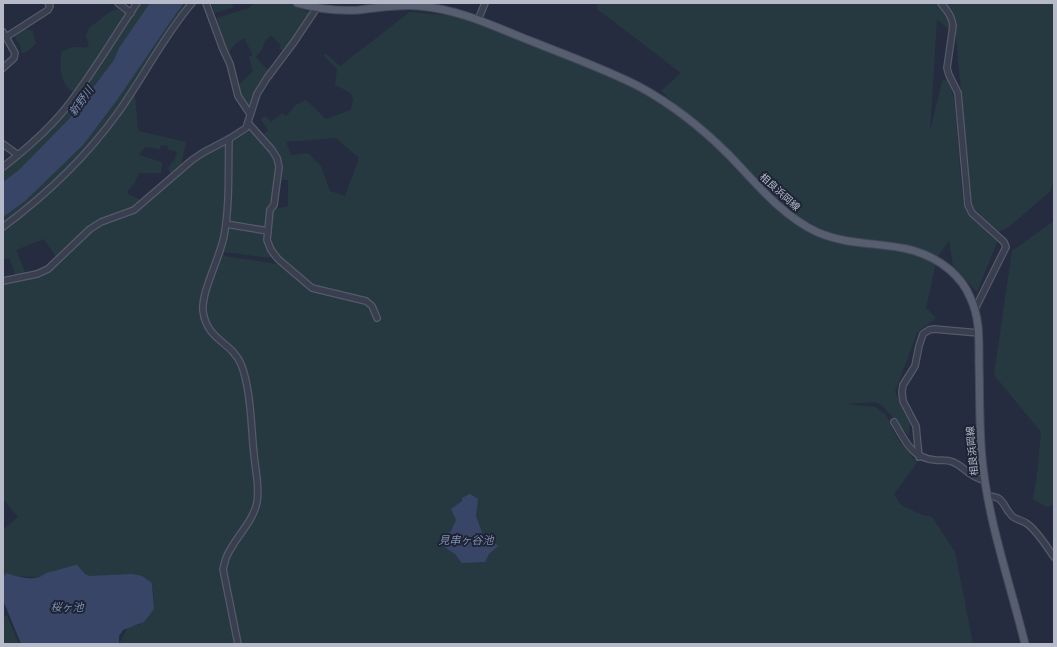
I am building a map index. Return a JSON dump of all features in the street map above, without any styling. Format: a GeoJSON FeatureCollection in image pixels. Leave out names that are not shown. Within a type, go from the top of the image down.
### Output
{"type":"FeatureCollection","features":[{"type":"Feature","properties":{"kind":"main road","name":"相良浜岡線"},"geometry":{"type":"LineString","coordinates":[[297,3],[316,8],[354,10],[421,6],[458,13],[586,63],[626,80],[678,110],[700,128],[729,156],[771,200],[799,222],[836,239],[912,249],[937,261],[955,276],[966,289],[975,309],[979,333],[979,428],[984,480],[1025,644]]}},
{"type":"Feature","properties":{"kind":"street"},"geometry":{"type":"LineString","coordinates":[[3,68],[14,58],[14,53],[4,34],[48,10],[50,6],[48,3]]}},
{"type":"Feature","properties":{"kind":"street"},"geometry":{"type":"LineString","coordinates":[[118,3],[131,13]]}},
{"type":"Feature","properties":{"kind":"street"},"geometry":{"type":"LineString","coordinates":[[3,167],[51,125],[64,110],[80,90],[137,3]]}},
{"type":"Feature","properties":{"kind":"street"},"geometry":{"type":"LineString","coordinates":[[3,226],[55,184],[76,164],[101,135],[117,114],[166,39],[192,3]]}},
{"type":"Feature","properties":{"kind":"street"},"geometry":{"type":"LineString","coordinates":[[206,3],[230,64],[238,96],[250,114]]}},
{"type":"Feature","properties":{"kind":"street"},"geometry":{"type":"LineString","coordinates":[[478,20],[485,3]]}},
{"type":"Feature","properties":{"kind":"street"},"geometry":{"type":"LineString","coordinates":[[942,3],[950,14],[953,26],[947,68],[958,93],[968,206],[972,213],[1004,242],[1006,247],[975,309]]}},
{"type":"Feature","properties":{"kind":"street"},"geometry":{"type":"LineString","coordinates":[[3,281],[37,274],[48,269],[90,229],[101,222],[134,210],[192,160],[243,131],[249,124],[250,114],[257,94],[316,8]]}},
{"type":"Feature","properties":{"kind":"street"},"geometry":{"type":"LineString","coordinates":[[249,124],[272,150],[279,167],[274,205],[270,210],[268,240],[271,250],[278,259],[312,288],[324,289],[366,301],[372,306],[377,318]]}},
{"type":"Feature","properties":{"kind":"street"},"geometry":{"type":"LineString","coordinates":[[229,139],[228,204],[226,224],[219,255],[205,296],[203,311],[210,331],[236,355],[243,372],[247,393],[257,483],[257,502],[251,518],[226,557],[223,570],[238,644]]}},
{"type":"Feature","properties":{"kind":"street"},"geometry":{"type":"LineString","coordinates":[[3,144],[18,155]]}},
{"type":"Feature","properties":{"kind":"street"},"geometry":{"type":"LineString","coordinates":[[226,224],[268,231]]}},
{"type":"Feature","properties":{"kind":"street"},"geometry":{"type":"LineString","coordinates":[[919,457],[916,426],[903,401],[902,392],[903,385],[915,366],[923,334],[929,330],[940,329],[979,333]]}},
{"type":"Feature","properties":{"kind":"street"},"geometry":{"type":"LineString","coordinates":[[894,422],[910,449],[919,457],[935,460],[946,459],[955,463],[972,476],[984,480]]}},
{"type":"Feature","properties":{"kind":"street"},"geometry":{"type":"LineString","coordinates":[[987,496],[995,496],[1003,501],[1013,517],[1026,523],[1045,542],[1054,557]]}},
{"type":"Feature","properties":{"kind":"shaded area"},"geometry":{"type":"Polygon","coordinates":[[[140,3],[188,3],[164,38],[123,105],[78,162],[103,139],[135,94],[138,131],[186,142],[181,165],[171,174],[168,168],[175,159],[177,151],[168,150],[168,146],[161,145],[160,149],[145,147],[139,155],[162,162],[161,173],[139,173],[135,182],[129,190],[127,190],[129,195],[144,201],[189,164],[222,143],[229,144],[251,130],[275,155],[275,173],[271,210],[288,206],[288,180],[278,180],[278,166],[275,151],[263,135],[268,130],[261,119],[265,116],[271,122],[282,113],[286,116],[296,105],[306,100],[326,119],[351,110],[353,100],[351,93],[335,85],[337,69],[324,56],[325,53],[340,66],[410,12],[454,16],[571,58],[649,92],[704,131],[661,91],[681,73],[596,8],[598,3],[1054,3],[1054,178],[1051,190],[1047,194],[1010,226],[998,232],[971,205],[956,36],[937,19],[930,132],[942,81],[948,79],[954,99],[963,202],[970,216],[997,242],[977,292],[953,266],[949,240],[937,258],[926,308],[936,318],[917,333],[895,392],[910,420],[909,436],[882,405],[875,402],[846,404],[875,407],[886,415],[897,438],[917,463],[894,494],[901,505],[922,515],[932,517],[955,552],[973,644],[119,644],[128,627],[139,625],[154,609],[153,586],[142,576],[89,576],[72,566],[40,577],[4,576],[3,578],[3,530],[18,517],[3,499],[3,283],[16,278],[10,259],[3,259],[3,166],[51,125],[98,69],[140,3]],[[336,138],[287,142],[285,139],[291,155],[308,153],[321,166],[330,191],[345,196],[359,158],[336,138]],[[782,209],[821,233],[830,234],[787,210],[782,209]],[[44,239],[16,250],[27,276],[48,269],[58,260],[44,239]],[[224,252],[224,256],[284,265],[278,259],[224,252]]]}},
{"type":"Feature","properties":{"kind":"shaded area"},"geometry":{"type":"Polygon","coordinates":[[[211,3],[230,3],[234,7],[215,13],[211,3]]]}},
{"type":"Feature","properties":{"kind":"shaded area"},"geometry":{"type":"Polygon","coordinates":[[[254,3],[288,3],[311,13],[284,51],[279,48],[281,45],[271,35],[265,41],[262,50],[255,57],[269,71],[249,110],[237,88],[253,71],[249,57],[253,55],[244,38],[235,44],[228,53],[222,47],[219,37],[217,18],[249,8],[254,3]]]}},
{"type":"Feature","properties":{"kind":"shaded area"},"geometry":{"type":"Polygon","coordinates":[[[118,9],[129,14],[74,93],[69,89],[63,80],[61,70],[61,52],[73,47],[86,48],[89,46],[86,36],[89,28],[111,11],[118,9]]]}},
{"type":"Feature","properties":{"kind":"shaded area"},"geometry":{"type":"Polygon","coordinates":[[[25,29],[33,31],[36,43],[30,50],[21,53],[20,44],[14,34],[25,29]]]}},
{"type":"Feature","properties":{"kind":"shaded area"},"geometry":{"type":"Polygon","coordinates":[[[1054,221],[1054,505],[1047,507],[1033,499],[1037,476],[1041,432],[994,375],[1012,251],[1054,221]]]}},
{"type":"Feature","properties":{"kind":"shaded area"},"geometry":{"type":"Polygon","coordinates":[[[3,616],[7,616],[19,644],[3,644],[3,616]]]}},
{"type":"Feature","properties":{"kind":"water"},"geometry":{"type":"Polygon","coordinates":[[[150,3],[184,3],[117,100],[83,145],[25,201],[3,217],[3,182],[19,170],[70,118],[114,60],[119,48],[150,3]]]}},
{"type":"Feature","properties":{"kind":"water","name":"見串ヶ谷池"},"geometry":{"type":"Polygon","coordinates":[[[470,494],[478,499],[476,516],[485,541],[498,546],[489,554],[485,562],[462,563],[455,554],[443,546],[440,542],[451,531],[456,520],[451,509],[462,501],[462,498],[470,494]]]}},
{"type":"Feature","properties":{"kind":"water","name":"桜ヶ池"},"geometry":{"type":"Polygon","coordinates":[[[77,565],[85,574],[89,576],[132,574],[142,576],[152,583],[154,609],[144,622],[123,630],[119,636],[119,644],[21,644],[3,600],[3,578],[6,573],[24,578],[36,578],[49,572],[77,565]]]}},
{"type":"Feature","properties":{"kind":"water label","name":"新野川"},"geometry":{"type":"Point","coordinates":[81,101]}}]}
